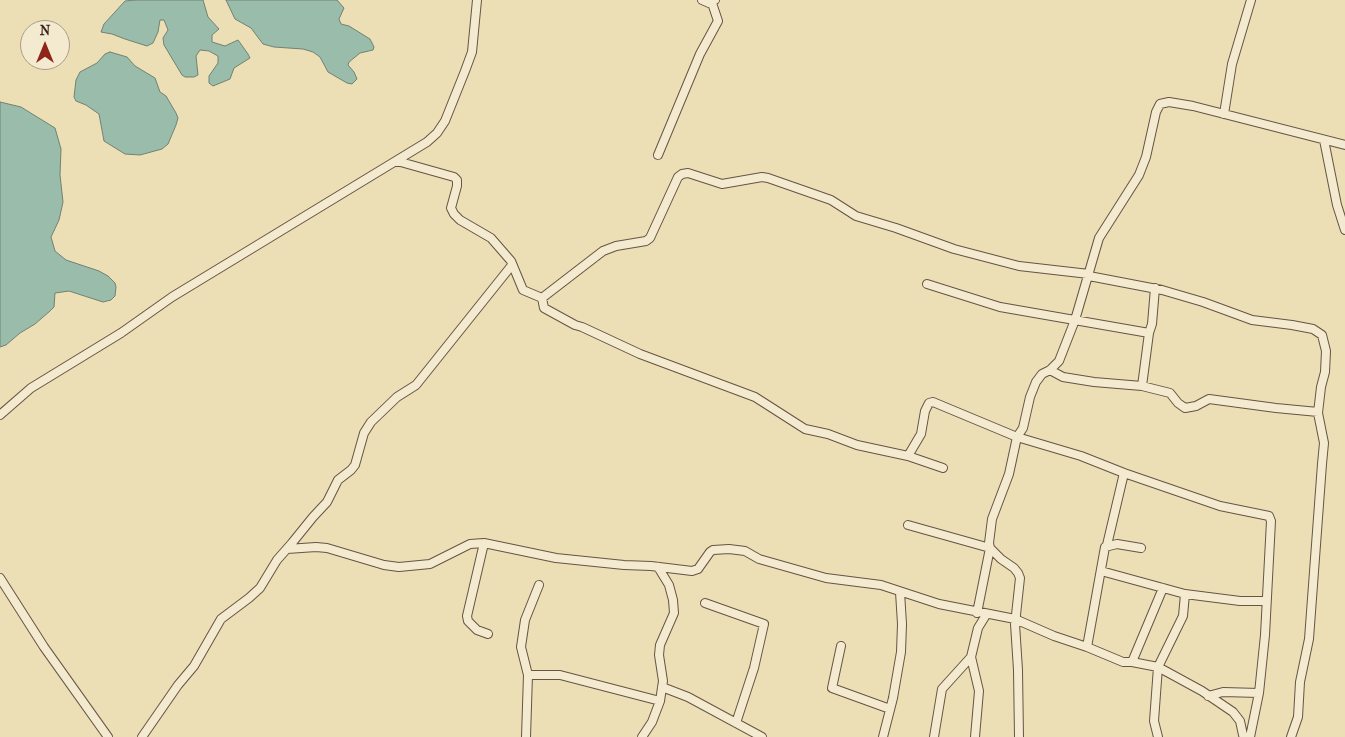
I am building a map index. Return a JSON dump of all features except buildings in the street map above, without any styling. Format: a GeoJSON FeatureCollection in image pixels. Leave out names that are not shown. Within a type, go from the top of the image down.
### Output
{"type":"FeatureCollection","features":[{"type":"Feature","properties":{"kind":"street"},"geometry":{"type":"LineString","coordinates":[[0,415],[30,388],[121,333],[172,297],[427,142],[437,133],[445,121],[472,52],[477,0]]}},
{"type":"Feature","properties":{"kind":"street"},"geometry":{"type":"LineString","coordinates":[[658,155],[700,54],[718,21],[714,1],[706,2],[702,0]]}},
{"type":"Feature","properties":{"kind":"street"},"geometry":{"type":"LineString","coordinates":[[1224,114],[1232,64],[1251,0]]}},
{"type":"Feature","properties":{"kind":"street"},"geometry":{"type":"LineString","coordinates":[[977,613],[990,548],[992,519],[1009,474],[1018,437],[1024,428],[1030,396],[1042,374],[1059,362],[1075,320],[1099,238],[1139,175],[1146,157],[1156,112],[1160,104],[1169,102],[1224,114],[1345,145]]}},
{"type":"Feature","properties":{"kind":"street"},"geometry":{"type":"LineString","coordinates":[[1324,140],[1345,230]]}},
{"type":"Feature","properties":{"kind":"street"},"geometry":{"type":"LineString","coordinates":[[397,161],[454,177],[457,186],[451,208],[454,214],[460,220],[491,238],[512,265],[523,290],[542,298]]}},
{"type":"Feature","properties":{"kind":"street"},"geometry":{"type":"LineString","coordinates":[[542,298],[603,251],[616,246],[646,241],[650,238],[678,177],[688,173],[722,184],[762,177],[773,179],[831,200],[856,216],[954,249],[1019,266],[1089,275],[1155,288],[1252,320],[1313,329],[1322,335],[1326,351],[1325,372],[1321,386],[1318,412],[1324,443],[1309,640],[1300,682],[1298,717],[1291,737]]}},
{"type":"Feature","properties":{"kind":"street"},"geometry":{"type":"LineString","coordinates":[[142,737],[178,685],[194,666],[221,619],[260,588],[277,560],[312,517],[327,502],[338,480],[355,465],[364,433],[371,422],[397,397],[416,385],[512,265]]}},
{"type":"Feature","properties":{"kind":"street"},"geometry":{"type":"LineString","coordinates":[[927,284],[1000,307],[1149,333]]}},
{"type":"Feature","properties":{"kind":"street"},"geometry":{"type":"LineString","coordinates":[[1142,386],[1149,333],[1152,324],[1155,288]]}},
{"type":"Feature","properties":{"kind":"street"},"geometry":{"type":"LineString","coordinates":[[542,298],[544,308],[574,325],[640,354],[755,398],[805,429],[828,434],[858,445],[908,456],[943,468]]}},
{"type":"Feature","properties":{"kind":"street"},"geometry":{"type":"LineString","coordinates":[[1050,370],[1063,376],[1094,382],[1142,386],[1170,393],[1185,408],[1196,406],[1209,399],[1318,412]]}},
{"type":"Feature","properties":{"kind":"street"},"geometry":{"type":"LineString","coordinates":[[908,456],[921,434],[925,411],[929,403],[933,402],[1018,437],[1081,456],[1220,506],[1269,516],[1271,521],[1265,635],[1259,693],[1250,737]]}},
{"type":"Feature","properties":{"kind":"street"},"geometry":{"type":"LineString","coordinates":[[1087,647],[1097,599],[1104,550],[1107,545],[1124,473]]}},
{"type":"Feature","properties":{"kind":"street"},"geometry":{"type":"LineString","coordinates":[[908,524],[990,548],[1018,573],[1019,589],[1015,619],[1019,737]]}},
{"type":"Feature","properties":{"kind":"street"},"geometry":{"type":"LineString","coordinates":[[287,549],[327,548],[384,565],[399,567],[430,564],[470,544],[484,543],[556,558],[694,571],[698,569],[710,552],[719,548],[745,551],[759,559],[826,578],[881,585],[939,604],[986,615],[1015,619],[1123,662],[1158,667],[1170,672],[1233,712],[1237,716],[1245,737]]}},
{"type":"Feature","properties":{"kind":"street"},"geometry":{"type":"LineString","coordinates":[[484,543],[467,616],[468,621],[477,630],[488,634]]}},
{"type":"Feature","properties":{"kind":"street"},"geometry":{"type":"LineString","coordinates":[[1107,545],[1117,544],[1141,548]]}},
{"type":"Feature","properties":{"kind":"street"},"geometry":{"type":"LineString","coordinates":[[642,737],[652,722],[660,701],[662,687],[659,650],[674,613],[669,584],[658,567]]}},
{"type":"Feature","properties":{"kind":"street"},"geometry":{"type":"LineString","coordinates":[[1100,571],[1185,594],[1240,601],[1266,601]]}},
{"type":"Feature","properties":{"kind":"street"},"geometry":{"type":"LineString","coordinates":[[0,578],[44,647],[108,737]]}},
{"type":"Feature","properties":{"kind":"street"},"geometry":{"type":"LineString","coordinates":[[526,737],[528,675],[521,647],[525,620],[539,585]]}},
{"type":"Feature","properties":{"kind":"street"},"geometry":{"type":"LineString","coordinates":[[1132,662],[1163,588]]}},
{"type":"Feature","properties":{"kind":"street"},"geometry":{"type":"LineString","coordinates":[[883,737],[901,652],[900,592]]}},
{"type":"Feature","properties":{"kind":"street"},"geometry":{"type":"LineString","coordinates":[[1158,737],[1154,721],[1158,667],[1184,616],[1185,594]]}},
{"type":"Feature","properties":{"kind":"street"},"geometry":{"type":"LineString","coordinates":[[705,602],[764,624],[754,668],[736,723]]}},
{"type":"Feature","properties":{"kind":"street"},"geometry":{"type":"LineString","coordinates":[[975,737],[979,691],[971,657],[978,628],[986,615]]}},
{"type":"Feature","properties":{"kind":"street"},"geometry":{"type":"LineString","coordinates":[[841,646],[832,688],[890,709]]}},
{"type":"Feature","properties":{"kind":"street"},"geometry":{"type":"LineString","coordinates":[[934,737],[942,689],[971,657]]}},
{"type":"Feature","properties":{"kind":"street"},"geometry":{"type":"LineString","coordinates":[[528,675],[560,675],[660,701]]}},
{"type":"Feature","properties":{"kind":"street"},"geometry":{"type":"LineString","coordinates":[[662,687],[688,697],[762,737]]}},
{"type":"Feature","properties":{"kind":"street"},"geometry":{"type":"LineString","coordinates":[[1208,696],[1223,692],[1259,693]]}},
{"type":"Feature","properties":{"kind":"shaded area"},"geometry":{"type":"Polygon","coordinates":[[[203,0],[208,17],[219,29],[212,35],[212,42],[225,46],[238,40],[250,58],[234,68],[230,79],[213,86],[209,83],[209,76],[218,63],[218,56],[209,51],[200,50],[196,56],[198,75],[185,77],[182,75],[164,45],[163,38],[168,30],[164,20],[160,20],[158,32],[153,43],[147,46],[101,32],[104,24],[125,1],[203,0]]]}},
{"type":"Feature","properties":{"kind":"shaded area"},"geometry":{"type":"Polygon","coordinates":[[[226,0],[337,0],[344,8],[339,19],[341,24],[349,26],[370,39],[374,47],[373,50],[360,53],[349,62],[348,65],[357,79],[352,84],[347,83],[328,72],[320,57],[313,52],[263,44],[251,28],[235,19],[226,0]]]}},
{"type":"Feature","properties":{"kind":"shaded area"},"geometry":{"type":"Polygon","coordinates":[[[110,52],[127,57],[135,66],[155,78],[160,92],[166,96],[176,113],[178,118],[176,125],[168,144],[162,149],[140,155],[125,154],[104,141],[99,114],[76,101],[74,97],[76,80],[80,72],[97,63],[105,54],[110,52]]]}},
{"type":"Feature","properties":{"kind":"shaded area"},"geometry":{"type":"Polygon","coordinates":[[[0,102],[21,107],[55,128],[61,149],[60,175],[63,202],[59,220],[51,237],[55,251],[66,260],[108,276],[115,283],[116,287],[115,296],[111,300],[103,302],[69,291],[55,293],[54,307],[50,311],[6,345],[0,347],[0,102]]]}}]}
